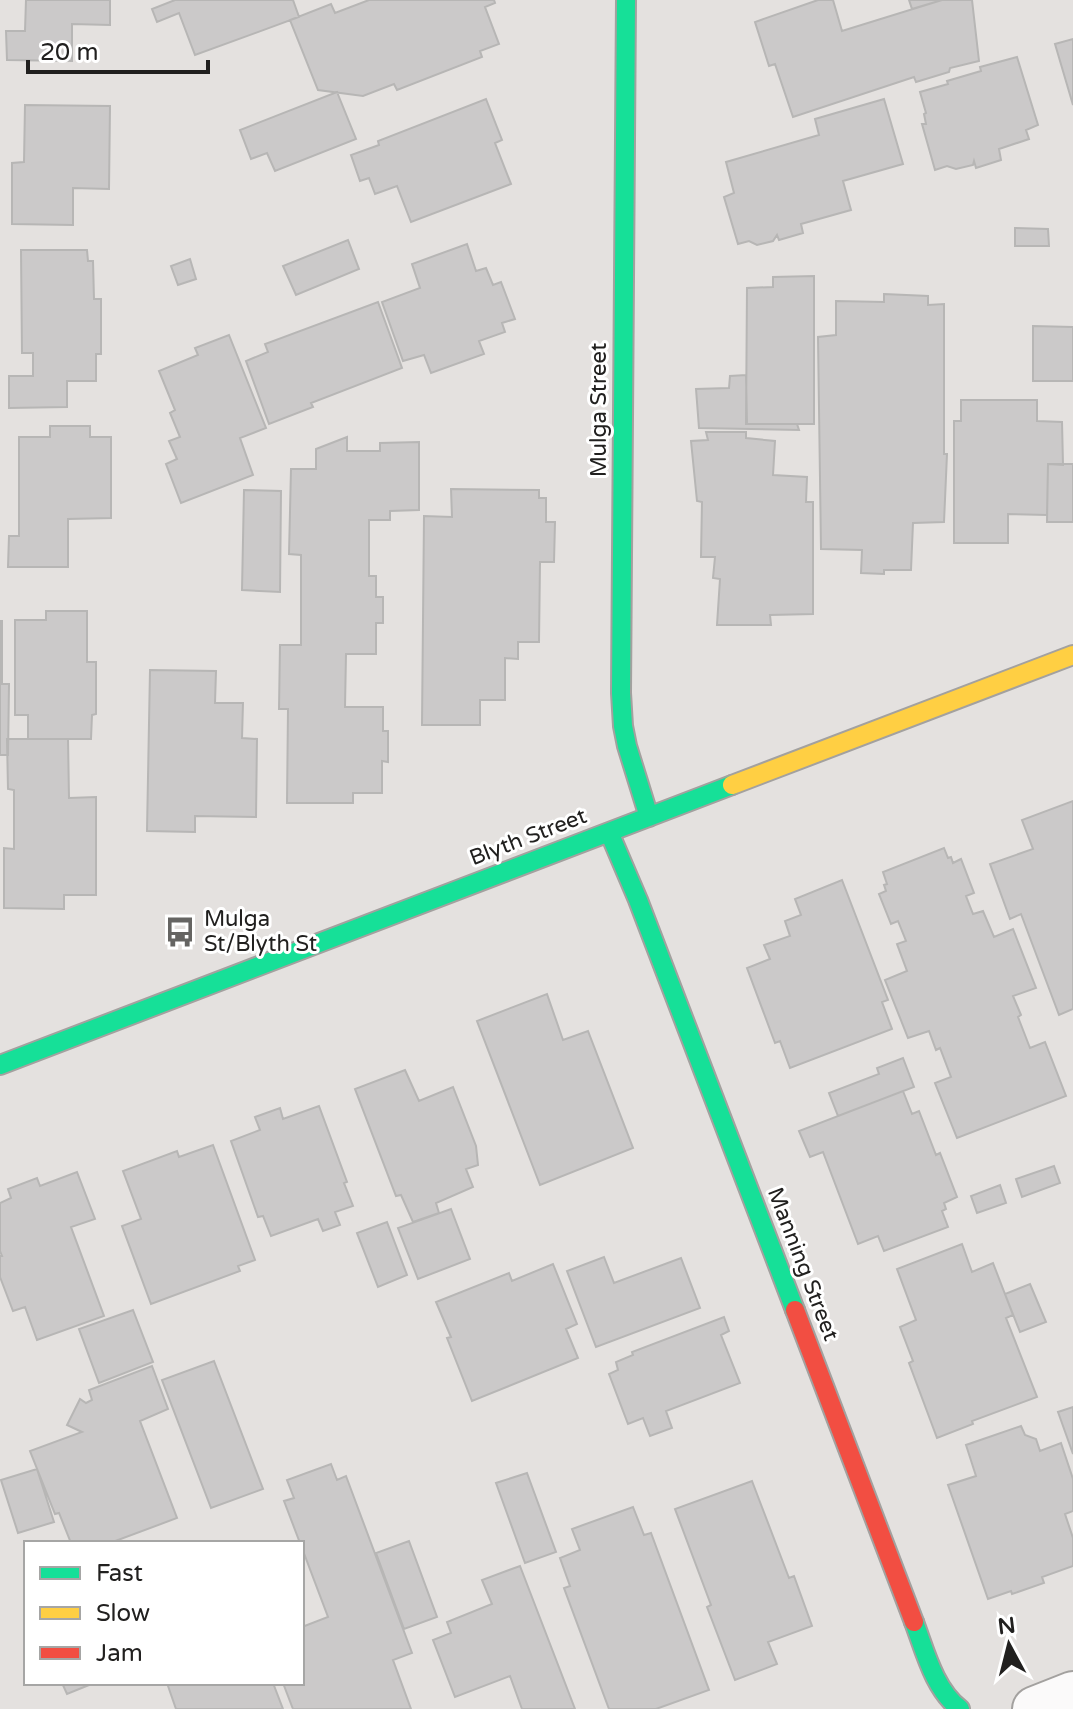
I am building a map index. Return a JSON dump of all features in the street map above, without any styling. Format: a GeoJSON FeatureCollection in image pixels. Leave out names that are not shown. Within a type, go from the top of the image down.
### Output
{"type":"FeatureCollection","features":[{"type":"Feature","properties":{"kind":"street","name":"Mulga Street"},"geometry":{"type":"LineString","coordinates":[[626,0],[621,693],[627,746],[649,817]]}},
{"type":"Feature","properties":{"kind":"street","name":"Blyth Street"},"geometry":{"type":"LineString","coordinates":[[0,1065],[1073,655]]}},
{"type":"Feature","properties":{"kind":"street","name":"Manning Street"},"geometry":{"type":"LineString","coordinates":[[609,832],[638,900],[935,1676],[951,1702],[960,1709]]}},
{"type":"Feature","properties":{"kind":"street"},"geometry":{"type":"LineString","coordinates":[[1035,1709],[1073,1694]]}},
{"type":"Feature","properties":{"kind":"building"},"geometry":{"type":"Polygon","coordinates":[[[26,0],[110,0],[110,25],[72,24],[72,61],[7,60],[6,31],[25,31],[26,0]]]}},
{"type":"Feature","properties":{"kind":"building"},"geometry":{"type":"Polygon","coordinates":[[[175,0],[293,0],[299,17],[195,55],[179,13],[157,22],[152,9],[175,0]]]}},
{"type":"Feature","properties":{"kind":"building"},"geometry":{"type":"Polygon","coordinates":[[[369,0],[494,0],[495,3],[485,7],[499,44],[480,51],[482,57],[397,90],[394,84],[363,96],[318,90],[290,20],[331,4],[335,13],[369,0]]]}},
{"type":"Feature","properties":{"kind":"building"},"geometry":{"type":"Polygon","coordinates":[[[818,0],[833,0],[842,31],[942,0],[972,0],[979,61],[950,68],[949,72],[916,82],[914,77],[793,117],[775,64],[769,66],[755,22],[818,0]]]}},
{"type":"Feature","properties":{"kind":"building"},"geometry":{"type":"Polygon","coordinates":[[[909,0],[942,0],[912,9],[909,0]]]}},
{"type":"Feature","properties":{"kind":"building"},"geometry":{"type":"Polygon","coordinates":[[[1073,39],[1073,105],[1055,44],[1073,39]]]}},
{"type":"Feature","properties":{"kind":"building"},"geometry":{"type":"Polygon","coordinates":[[[1017,57],[1038,125],[1026,130],[1029,139],[999,149],[1001,160],[976,168],[974,161],[973,165],[956,169],[947,166],[935,170],[922,124],[926,124],[926,113],[920,92],[981,71],[980,67],[1017,57]]]}},
{"type":"Feature","properties":{"kind":"building"},"geometry":{"type":"Polygon","coordinates":[[[337,92],[356,139],[275,171],[267,153],[251,159],[240,130],[337,92]]]}},
{"type":"Feature","properties":{"kind":"building"},"geometry":{"type":"Polygon","coordinates":[[[486,99],[502,140],[495,143],[511,184],[411,222],[397,186],[375,194],[369,178],[360,181],[351,155],[379,145],[378,141],[486,99]]]}},
{"type":"Feature","properties":{"kind":"building"},"geometry":{"type":"Polygon","coordinates":[[[884,99],[903,164],[843,181],[851,210],[801,224],[803,233],[779,240],[777,235],[773,241],[757,245],[749,241],[738,244],[724,197],[734,193],[726,162],[819,135],[815,119],[884,99]]]}},
{"type":"Feature","properties":{"kind":"building"},"geometry":{"type":"Polygon","coordinates":[[[25,105],[110,106],[109,189],[73,188],[73,225],[12,224],[12,163],[24,162],[25,105]]]}},
{"type":"Feature","properties":{"kind":"building"},"geometry":{"type":"Polygon","coordinates":[[[1015,228],[1048,229],[1049,246],[1015,246],[1015,228]]]}},
{"type":"Feature","properties":{"kind":"building"},"geometry":{"type":"Polygon","coordinates":[[[348,240],[359,269],[296,295],[283,266],[348,240]]]}},
{"type":"Feature","properties":{"kind":"building"},"geometry":{"type":"Polygon","coordinates":[[[467,244],[476,271],[486,268],[493,285],[501,282],[515,319],[502,323],[505,332],[479,341],[484,354],[431,373],[424,355],[403,361],[382,302],[420,288],[412,264],[467,244]]]}},
{"type":"Feature","properties":{"kind":"building"},"geometry":{"type":"Polygon","coordinates":[[[21,250],[87,250],[88,261],[93,261],[94,299],[101,299],[101,354],[96,354],[96,381],[67,381],[67,407],[9,408],[9,376],[33,376],[33,353],[22,353],[21,250]]]}},
{"type":"Feature","properties":{"kind":"building"},"geometry":{"type":"Polygon","coordinates":[[[190,259],[196,279],[178,285],[171,266],[190,259]]]}},
{"type":"Feature","properties":{"kind":"building"},"geometry":{"type":"Polygon","coordinates":[[[814,276],[814,424],[746,424],[747,288],[773,287],[773,277],[814,276]]]}},
{"type":"Feature","properties":{"kind":"building"},"geometry":{"type":"Polygon","coordinates":[[[884,294],[928,296],[928,305],[944,304],[944,454],[947,454],[944,522],[913,523],[911,570],[884,570],[884,574],[861,573],[862,550],[821,549],[818,337],[836,335],[836,301],[884,302],[884,294]]]}},
{"type":"Feature","properties":{"kind":"building"},"geometry":{"type":"Polygon","coordinates":[[[378,302],[402,368],[311,403],[313,407],[269,424],[246,361],[268,352],[265,344],[378,302]]]}},
{"type":"Feature","properties":{"kind":"building"},"geometry":{"type":"Polygon","coordinates":[[[1033,326],[1073,327],[1073,381],[1033,381],[1033,326]]]}},
{"type":"Feature","properties":{"kind":"building"},"geometry":{"type":"Polygon","coordinates":[[[229,335],[266,428],[240,438],[253,475],[181,503],[166,464],[177,459],[169,441],[180,437],[170,413],[175,410],[159,371],[198,355],[195,348],[229,335]]]}},
{"type":"Feature","properties":{"kind":"building"},"geometry":{"type":"Polygon","coordinates":[[[746,375],[747,424],[797,424],[799,430],[699,428],[696,389],[729,388],[730,376],[746,375]]]}},
{"type":"Feature","properties":{"kind":"building"},"geometry":{"type":"Polygon","coordinates":[[[961,400],[1037,400],[1037,421],[1062,422],[1063,465],[1048,464],[1047,515],[1008,514],[1008,543],[954,543],[954,421],[961,421],[961,400]]]}},
{"type":"Feature","properties":{"kind":"building"},"geometry":{"type":"Polygon","coordinates":[[[50,426],[90,426],[90,437],[111,437],[111,518],[68,519],[68,567],[8,567],[9,536],[19,536],[19,437],[50,437],[50,426]]]}},
{"type":"Feature","properties":{"kind":"building"},"geometry":{"type":"Polygon","coordinates":[[[706,432],[746,432],[746,438],[775,441],[773,475],[807,477],[806,502],[813,502],[813,614],[770,615],[771,625],[717,625],[720,579],[713,578],[715,557],[701,557],[702,502],[697,501],[691,441],[708,440],[706,432]]]}},
{"type":"Feature","properties":{"kind":"building"},"geometry":{"type":"Polygon","coordinates":[[[347,437],[347,451],[380,451],[380,443],[419,442],[419,510],[390,511],[390,520],[369,520],[369,576],[376,576],[376,597],[383,597],[383,623],[376,623],[376,654],[346,654],[345,707],[383,707],[383,731],[388,731],[388,762],[382,761],[382,793],[353,793],[353,803],[287,803],[288,709],[279,709],[280,645],[301,645],[301,555],[289,554],[291,469],[316,469],[316,449],[347,437]]]}},
{"type":"Feature","properties":{"kind":"building"},"geometry":{"type":"Polygon","coordinates":[[[1048,464],[1073,464],[1073,522],[1047,522],[1048,464]]]}},
{"type":"Feature","properties":{"kind":"building"},"geometry":{"type":"Polygon","coordinates":[[[451,489],[539,490],[539,498],[546,498],[546,522],[555,522],[554,562],[540,562],[539,642],[518,642],[518,659],[505,658],[505,700],[480,700],[480,725],[422,725],[424,516],[452,517],[451,489]]]}},
{"type":"Feature","properties":{"kind":"building"},"geometry":{"type":"Polygon","coordinates":[[[244,490],[281,491],[280,592],[242,590],[244,490]]]}},
{"type":"Feature","properties":{"kind":"building"},"geometry":{"type":"Polygon","coordinates":[[[46,611],[87,611],[87,662],[96,662],[96,714],[92,715],[91,739],[28,739],[28,715],[15,715],[15,620],[46,620],[46,611]]]}},
{"type":"Feature","properties":{"kind":"building"},"geometry":{"type":"Polygon","coordinates":[[[0,621],[2,684],[9,684],[8,755],[0,755],[0,621]]]}},
{"type":"Feature","properties":{"kind":"building"},"geometry":{"type":"Polygon","coordinates":[[[150,670],[216,671],[215,703],[243,703],[242,738],[257,739],[256,817],[195,816],[195,832],[147,831],[150,670]]]}},
{"type":"Feature","properties":{"kind":"building"},"geometry":{"type":"Polygon","coordinates":[[[7,739],[68,739],[69,798],[96,797],[96,895],[64,895],[64,909],[4,908],[4,848],[14,849],[14,790],[8,789],[7,739]]]}},
{"type":"Feature","properties":{"kind":"building"},"geometry":{"type":"Polygon","coordinates":[[[1073,801],[1073,1009],[1059,1015],[1021,914],[1010,919],[990,864],[1033,849],[1022,820],[1073,801]]]}},
{"type":"Feature","properties":{"kind":"building"},"geometry":{"type":"Polygon","coordinates":[[[944,848],[953,863],[961,859],[974,893],[966,896],[973,914],[983,911],[994,937],[1013,929],[1036,988],[1013,996],[1021,1015],[1018,1017],[1030,1048],[1045,1042],[1066,1096],[957,1138],[935,1083],[951,1077],[940,1048],[936,1050],[929,1031],[908,1038],[885,980],[907,971],[897,944],[906,941],[898,921],[891,924],[879,894],[886,891],[883,872],[944,848]]]}},
{"type":"Feature","properties":{"kind":"building"},"geometry":{"type":"Polygon","coordinates":[[[842,880],[888,1000],[882,1002],[892,1029],[790,1068],[780,1041],[775,1043],[747,968],[770,959],[764,945],[790,936],[785,921],[801,915],[795,899],[842,880]]]}},
{"type":"Feature","properties":{"kind":"building"},"geometry":{"type":"Polygon","coordinates":[[[547,994],[563,1040],[588,1031],[633,1148],[540,1185],[477,1021],[547,994]]]}},
{"type":"Feature","properties":{"kind":"building"},"geometry":{"type":"Polygon","coordinates":[[[903,1058],[914,1087],[838,1116],[829,1093],[879,1074],[877,1068],[903,1058]]]}},
{"type":"Feature","properties":{"kind":"building"},"geometry":{"type":"Polygon","coordinates":[[[405,1070],[419,1101],[453,1087],[476,1146],[478,1165],[466,1169],[473,1187],[436,1203],[439,1213],[413,1222],[401,1195],[396,1196],[355,1089],[405,1070]]]}},
{"type":"Feature","properties":{"kind":"building"},"geometry":{"type":"Polygon","coordinates":[[[903,1091],[912,1114],[919,1111],[957,1197],[944,1203],[946,1209],[942,1211],[948,1227],[884,1251],[878,1236],[858,1244],[823,1152],[810,1157],[799,1131],[903,1091]]]}},
{"type":"Feature","properties":{"kind":"building"},"geometry":{"type":"Polygon","coordinates":[[[319,1106],[353,1206],[335,1212],[340,1225],[323,1231],[318,1219],[271,1236],[263,1216],[258,1217],[231,1141],[260,1130],[255,1117],[280,1108],[283,1119],[319,1106]]]}},
{"type":"Feature","properties":{"kind":"building"},"geometry":{"type":"Polygon","coordinates":[[[213,1145],[255,1260],[238,1266],[240,1271],[151,1304],[122,1226],[141,1219],[123,1171],[177,1151],[179,1157],[213,1145]]]}},
{"type":"Feature","properties":{"kind":"building"},"geometry":{"type":"Polygon","coordinates":[[[1054,1166],[1060,1183],[1022,1197],[1016,1179],[1054,1166]]]}},
{"type":"Feature","properties":{"kind":"building"},"geometry":{"type":"Polygon","coordinates":[[[77,1172],[95,1219],[71,1227],[104,1316],[37,1340],[25,1307],[13,1311],[0,1277],[0,1203],[11,1198],[8,1189],[37,1178],[40,1186],[77,1172]]]}},
{"type":"Feature","properties":{"kind":"building"},"geometry":{"type":"Polygon","coordinates":[[[1000,1185],[1006,1203],[977,1213],[971,1196],[1000,1185]]]}},
{"type":"Feature","properties":{"kind":"building"},"geometry":{"type":"Polygon","coordinates":[[[451,1209],[470,1259],[418,1279],[398,1228],[451,1209]]]}},
{"type":"Feature","properties":{"kind":"building"},"geometry":{"type":"Polygon","coordinates":[[[387,1222],[407,1275],[378,1287],[357,1233],[387,1222]]]}},
{"type":"Feature","properties":{"kind":"building"},"geometry":{"type":"Polygon","coordinates":[[[962,1244],[972,1272],[993,1263],[1013,1315],[1006,1318],[1037,1397],[972,1421],[973,1424],[937,1438],[909,1363],[913,1361],[900,1327],[916,1320],[897,1269],[962,1244]]]}},
{"type":"Feature","properties":{"kind":"building"},"geometry":{"type":"Polygon","coordinates":[[[604,1257],[614,1283],[681,1258],[700,1308],[596,1347],[567,1271],[604,1257]]]}},
{"type":"Feature","properties":{"kind":"building"},"geometry":{"type":"Polygon","coordinates":[[[553,1264],[577,1324],[566,1329],[578,1358],[472,1401],[436,1302],[509,1273],[512,1281],[553,1264]]]}},
{"type":"Feature","properties":{"kind":"building"},"geometry":{"type":"Polygon","coordinates":[[[1030,1284],[1046,1322],[1020,1332],[1005,1294],[1030,1284]]]}},
{"type":"Feature","properties":{"kind":"building"},"geometry":{"type":"Polygon","coordinates":[[[133,1310],[153,1362],[99,1383],[79,1329],[133,1310]]]}},
{"type":"Feature","properties":{"kind":"building"},"geometry":{"type":"Polygon","coordinates":[[[724,1317],[729,1331],[721,1335],[740,1383],[666,1411],[672,1428],[650,1436],[643,1418],[628,1424],[609,1374],[618,1370],[616,1362],[633,1355],[632,1352],[724,1317]]]}},
{"type":"Feature","properties":{"kind":"building"},"geometry":{"type":"Polygon","coordinates":[[[214,1361],[263,1489],[211,1508],[162,1380],[214,1361]]]}},
{"type":"Feature","properties":{"kind":"building"},"geometry":{"type":"Polygon","coordinates":[[[152,1366],[168,1409],[140,1421],[177,1518],[115,1541],[70,1541],[59,1513],[55,1514],[30,1451],[82,1432],[67,1425],[80,1399],[86,1403],[92,1400],[89,1390],[152,1366]]]}},
{"type":"Feature","properties":{"kind":"building"},"geometry":{"type":"Polygon","coordinates":[[[1073,1407],[1073,1454],[1058,1412],[1073,1407]]]}},
{"type":"Feature","properties":{"kind":"building"},"geometry":{"type":"Polygon","coordinates":[[[1021,1426],[1025,1435],[1036,1439],[1040,1451],[1061,1443],[1073,1479],[1073,1511],[1065,1514],[1073,1538],[1073,1566],[1042,1577],[1044,1583],[988,1599],[948,1485],[976,1476],[966,1445],[1021,1426]]]}},
{"type":"Feature","properties":{"kind":"building"},"geometry":{"type":"Polygon","coordinates":[[[331,1464],[337,1480],[346,1476],[412,1653],[393,1660],[411,1709],[293,1709],[284,1685],[304,1685],[304,1626],[328,1617],[304,1553],[304,1541],[299,1541],[284,1501],[294,1498],[287,1480],[331,1464]]]}},
{"type":"Feature","properties":{"kind":"building"},"geometry":{"type":"Polygon","coordinates":[[[37,1469],[54,1522],[18,1533],[1,1480],[37,1469]]]}},
{"type":"Feature","properties":{"kind":"building"},"geometry":{"type":"Polygon","coordinates":[[[527,1473],[556,1552],[525,1563],[496,1483],[527,1473]]]}},
{"type":"Feature","properties":{"kind":"building"},"geometry":{"type":"Polygon","coordinates":[[[752,1481],[789,1578],[794,1576],[812,1626],[768,1642],[777,1664],[735,1680],[675,1509],[752,1481]]]}},
{"type":"Feature","properties":{"kind":"building"},"geometry":{"type":"Polygon","coordinates":[[[633,1507],[644,1535],[651,1533],[709,1690],[656,1709],[609,1709],[564,1588],[570,1586],[560,1558],[580,1550],[572,1529],[633,1507]]]}},
{"type":"Feature","properties":{"kind":"building"},"geometry":{"type":"Polygon","coordinates":[[[409,1541],[437,1617],[404,1629],[376,1553],[409,1541]]]}},
{"type":"Feature","properties":{"kind":"building"},"geometry":{"type":"Polygon","coordinates":[[[520,1566],[575,1709],[522,1709],[510,1676],[455,1697],[433,1640],[451,1633],[447,1622],[492,1604],[482,1580],[520,1566]]]}},
{"type":"Feature","properties":{"kind":"building"},"geometry":{"type":"Polygon","coordinates":[[[63,1685],[89,1685],[67,1694],[63,1685]]]}},
{"type":"Feature","properties":{"kind":"building"},"geometry":{"type":"Polygon","coordinates":[[[168,1685],[274,1685],[283,1709],[176,1709],[168,1685]]]}},
{"type":"Feature","properties":{"kind":"traffic: fast"},"geometry":{"type":"LineString","coordinates":[[626,0],[621,693],[627,746],[649,817]]}},
{"type":"Feature","properties":{"kind":"traffic: fast"},"geometry":{"type":"LineString","coordinates":[[0,1065],[732,785]]}},
{"type":"Feature","properties":{"kind":"traffic: fast"},"geometry":{"type":"LineString","coordinates":[[609,832],[795,1310]]}},
{"type":"Feature","properties":{"kind":"traffic: fast"},"geometry":{"type":"LineString","coordinates":[[914,1622],[937,1680],[960,1709]]}},
{"type":"Feature","properties":{"kind":"traffic: slow"},"geometry":{"type":"LineString","coordinates":[[732,785],[1073,655]]}},
{"type":"Feature","properties":{"kind":"traffic: jam"},"geometry":{"type":"LineString","coordinates":[[795,1310],[914,1622]]}},
{"type":"Feature","properties":{"kind":"place","name":"Mulga St/Blyth St"},"geometry":{"type":"Point","coordinates":[180,932]}}]}
